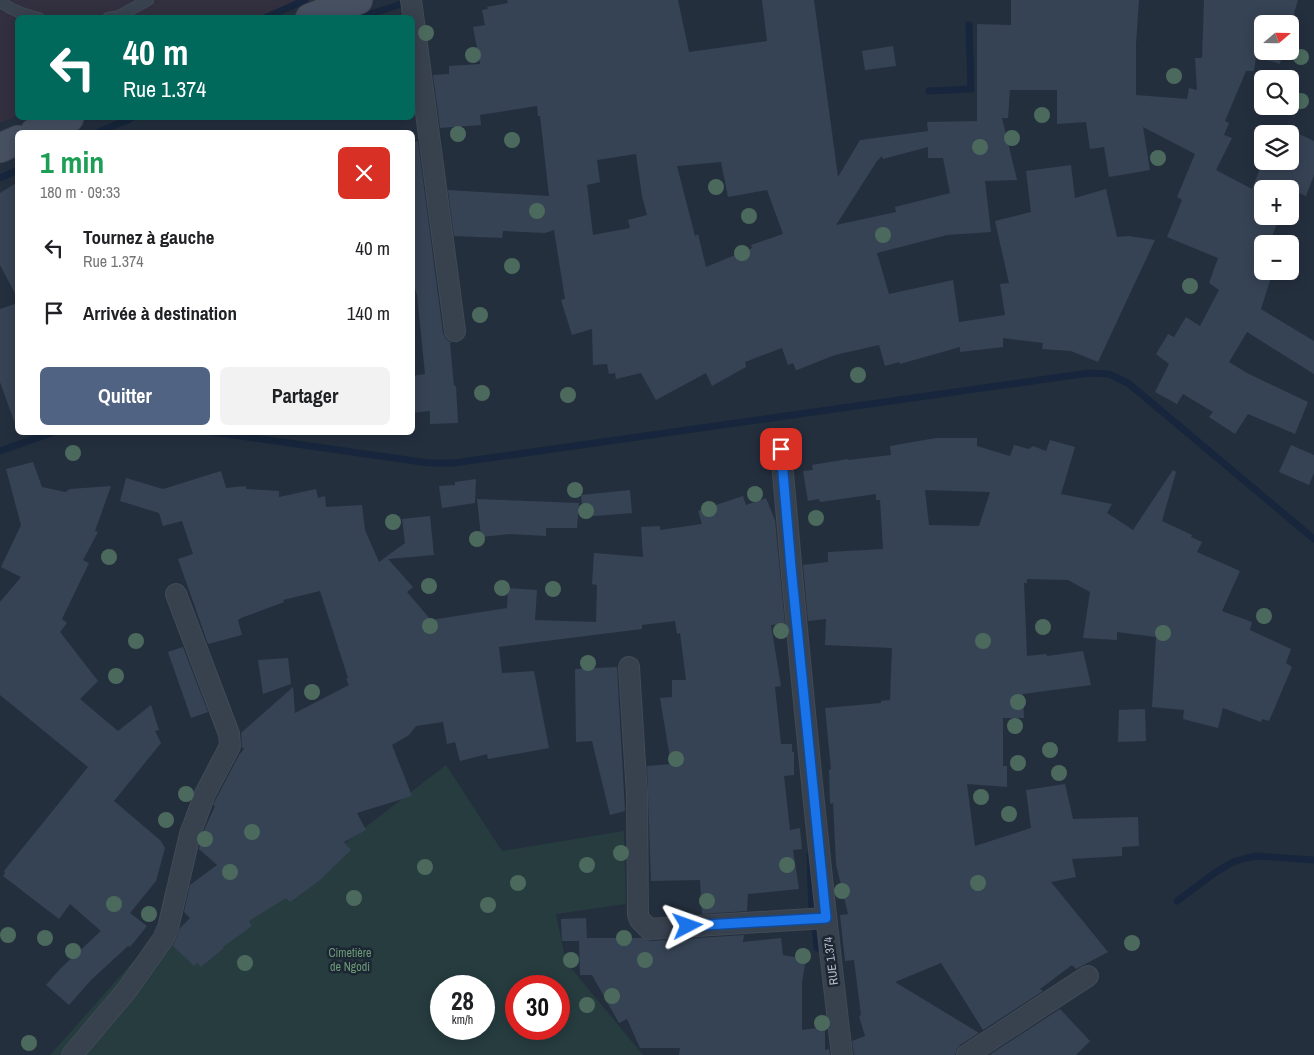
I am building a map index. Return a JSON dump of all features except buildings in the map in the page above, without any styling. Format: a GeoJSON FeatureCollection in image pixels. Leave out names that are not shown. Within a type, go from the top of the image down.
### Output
{"type":"FeatureCollection","features":[{"type":"Feature","properties":{"kind":"main road"},"geometry":{"type":"LineString","coordinates":[[318,15],[358,0]]}},
{"type":"Feature","properties":{"kind":"main road"},"geometry":{"type":"LineString","coordinates":[[40,130],[64,120]]}},
{"type":"Feature","properties":{"kind":"main road"},"geometry":{"type":"LineString","coordinates":[[0,148],[15,141]]}},
{"type":"Feature","properties":{"kind":"street"},"geometry":{"type":"LineString","coordinates":[[411,0],[413,15]]}},
{"type":"Feature","properties":{"kind":"street"},"geometry":{"type":"LineString","coordinates":[[415,30],[455,331]]}},
{"type":"Feature","properties":{"kind":"street","name":"RUE 1.374"},"geometry":{"type":"LineString","coordinates":[[781,449],[826,918],[842,1055]]}},
{"type":"Feature","properties":{"kind":"street"},"geometry":{"type":"LineString","coordinates":[[72,1055],[127,990],[163,939],[168,928],[190,834],[205,794],[230,746],[229,734],[176,594]]}},
{"type":"Feature","properties":{"kind":"street"},"geometry":{"type":"LineString","coordinates":[[628,667],[637,795],[638,915],[640,920],[649,929],[826,918]]}},
{"type":"Feature","properties":{"kind":"street"},"geometry":{"type":"LineString","coordinates":[[967,1055],[1088,976]]}},
{"type":"Feature","properties":{"kind":"lane"},"geometry":{"type":"LineString","coordinates":[[121,15],[148,0]]}},
{"type":"Feature","properties":{"kind":"lane"},"geometry":{"type":"LineString","coordinates":[[0,1],[26,15]]}},
{"type":"Feature","properties":{"kind":"shaded area"},"geometry":{"type":"Polygon","coordinates":[[[0,0],[313,0],[268,15],[15,15],[15,117],[0,123],[0,0]]]}},
{"type":"Feature","properties":{"kind":"green space","name":"Cimetière de Ngodi"},"geometry":{"type":"Polygon","coordinates":[[[446,765],[502,851],[624,831],[626,904],[556,914],[566,962],[643,1055],[50,1055],[163,928],[200,955],[446,765]]]}},
{"type":"Feature","properties":{"kind":"waterway"},"geometry":{"type":"LineString","coordinates":[[272,15],[305,0]]}},
{"type":"Feature","properties":{"kind":"waterway"},"geometry":{"type":"LineString","coordinates":[[367,15],[411,1]]}},
{"type":"Feature","properties":{"kind":"waterway"},"geometry":{"type":"LineString","coordinates":[[929,91],[971,89],[969,25]]}},
{"type":"Feature","properties":{"kind":"waterway"},"geometry":{"type":"LineString","coordinates":[[104,130],[127,120]]}},
{"type":"Feature","properties":{"kind":"waterway"},"geometry":{"type":"LineString","coordinates":[[0,178],[15,171]]}},
{"type":"Feature","properties":{"kind":"waterway"},"geometry":{"type":"LineString","coordinates":[[233,435],[429,463],[454,463],[1089,373],[1109,374],[1128,383],[1314,539]]}},
{"type":"Feature","properties":{"kind":"waterway"},"geometry":{"type":"LineString","coordinates":[[0,451],[45,435]]}},
{"type":"Feature","properties":{"kind":"waterway"},"geometry":{"type":"LineString","coordinates":[[810,855],[812,911]]}},
{"type":"Feature","properties":{"kind":"waterway"},"geometry":{"type":"LineString","coordinates":[[1177,901],[1216,872],[1233,862],[1246,858],[1257,856],[1314,860]]}},
{"type":"Feature","properties":{"kind":"waterway"},"geometry":{"type":"LineString","coordinates":[[815,923],[817,948]]}},
{"type":"Feature","properties":{"kind":"route"},"geometry":{"type":"LineString","coordinates":[[688,926],[826,918],[781,449]]}}]}
